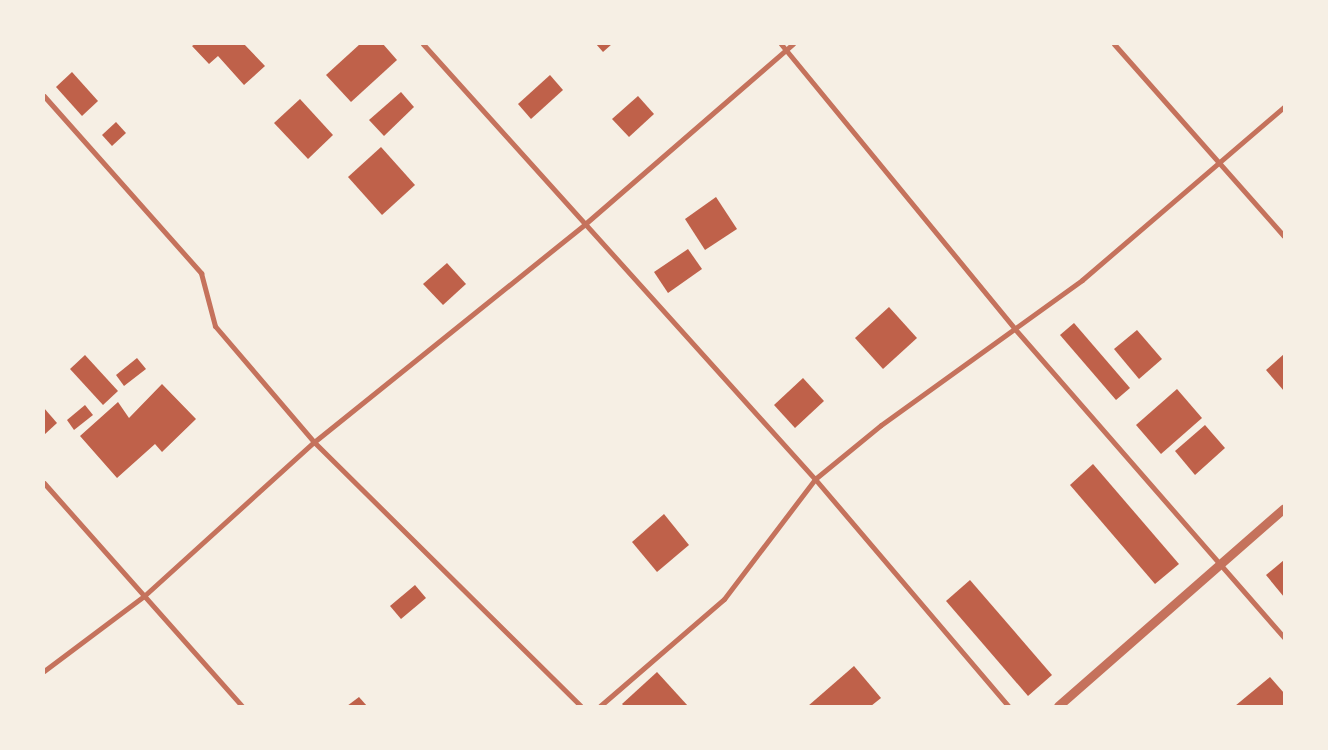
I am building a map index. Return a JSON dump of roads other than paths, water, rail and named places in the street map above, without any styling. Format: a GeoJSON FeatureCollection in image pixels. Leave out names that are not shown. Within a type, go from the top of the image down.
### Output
{"type":"FeatureCollection","features":[{"type":"Feature","properties":{"kind":"street"},"geometry":{"type":"LineString","coordinates":[[423,44],[815,479],[1008,706]]}},
{"type":"Feature","properties":{"kind":"street"},"geometry":{"type":"LineString","coordinates":[[782,44],[1014,328],[1284,638]]}},
{"type":"Feature","properties":{"kind":"street"},"geometry":{"type":"LineString","coordinates":[[44,672],[144,596],[314,442],[586,224],[793,44]]}},
{"type":"Feature","properties":{"kind":"street"},"geometry":{"type":"LineString","coordinates":[[1114,44],[1284,236]]}},
{"type":"Feature","properties":{"kind":"street"},"geometry":{"type":"LineString","coordinates":[[44,96],[201,273],[215,326],[314,442],[581,706]]}},
{"type":"Feature","properties":{"kind":"street"},"geometry":{"type":"LineString","coordinates":[[600,706],[724,600],[815,479],[881,425],[1082,280],[1218,161],[1284,107]]}},
{"type":"Feature","properties":{"kind":"street"},"geometry":{"type":"LineString","coordinates":[[44,483],[242,706]]}},
{"type":"Feature","properties":{"kind":"street"},"geometry":{"type":"LineString","coordinates":[[1058,706],[1284,508]]}}]}
